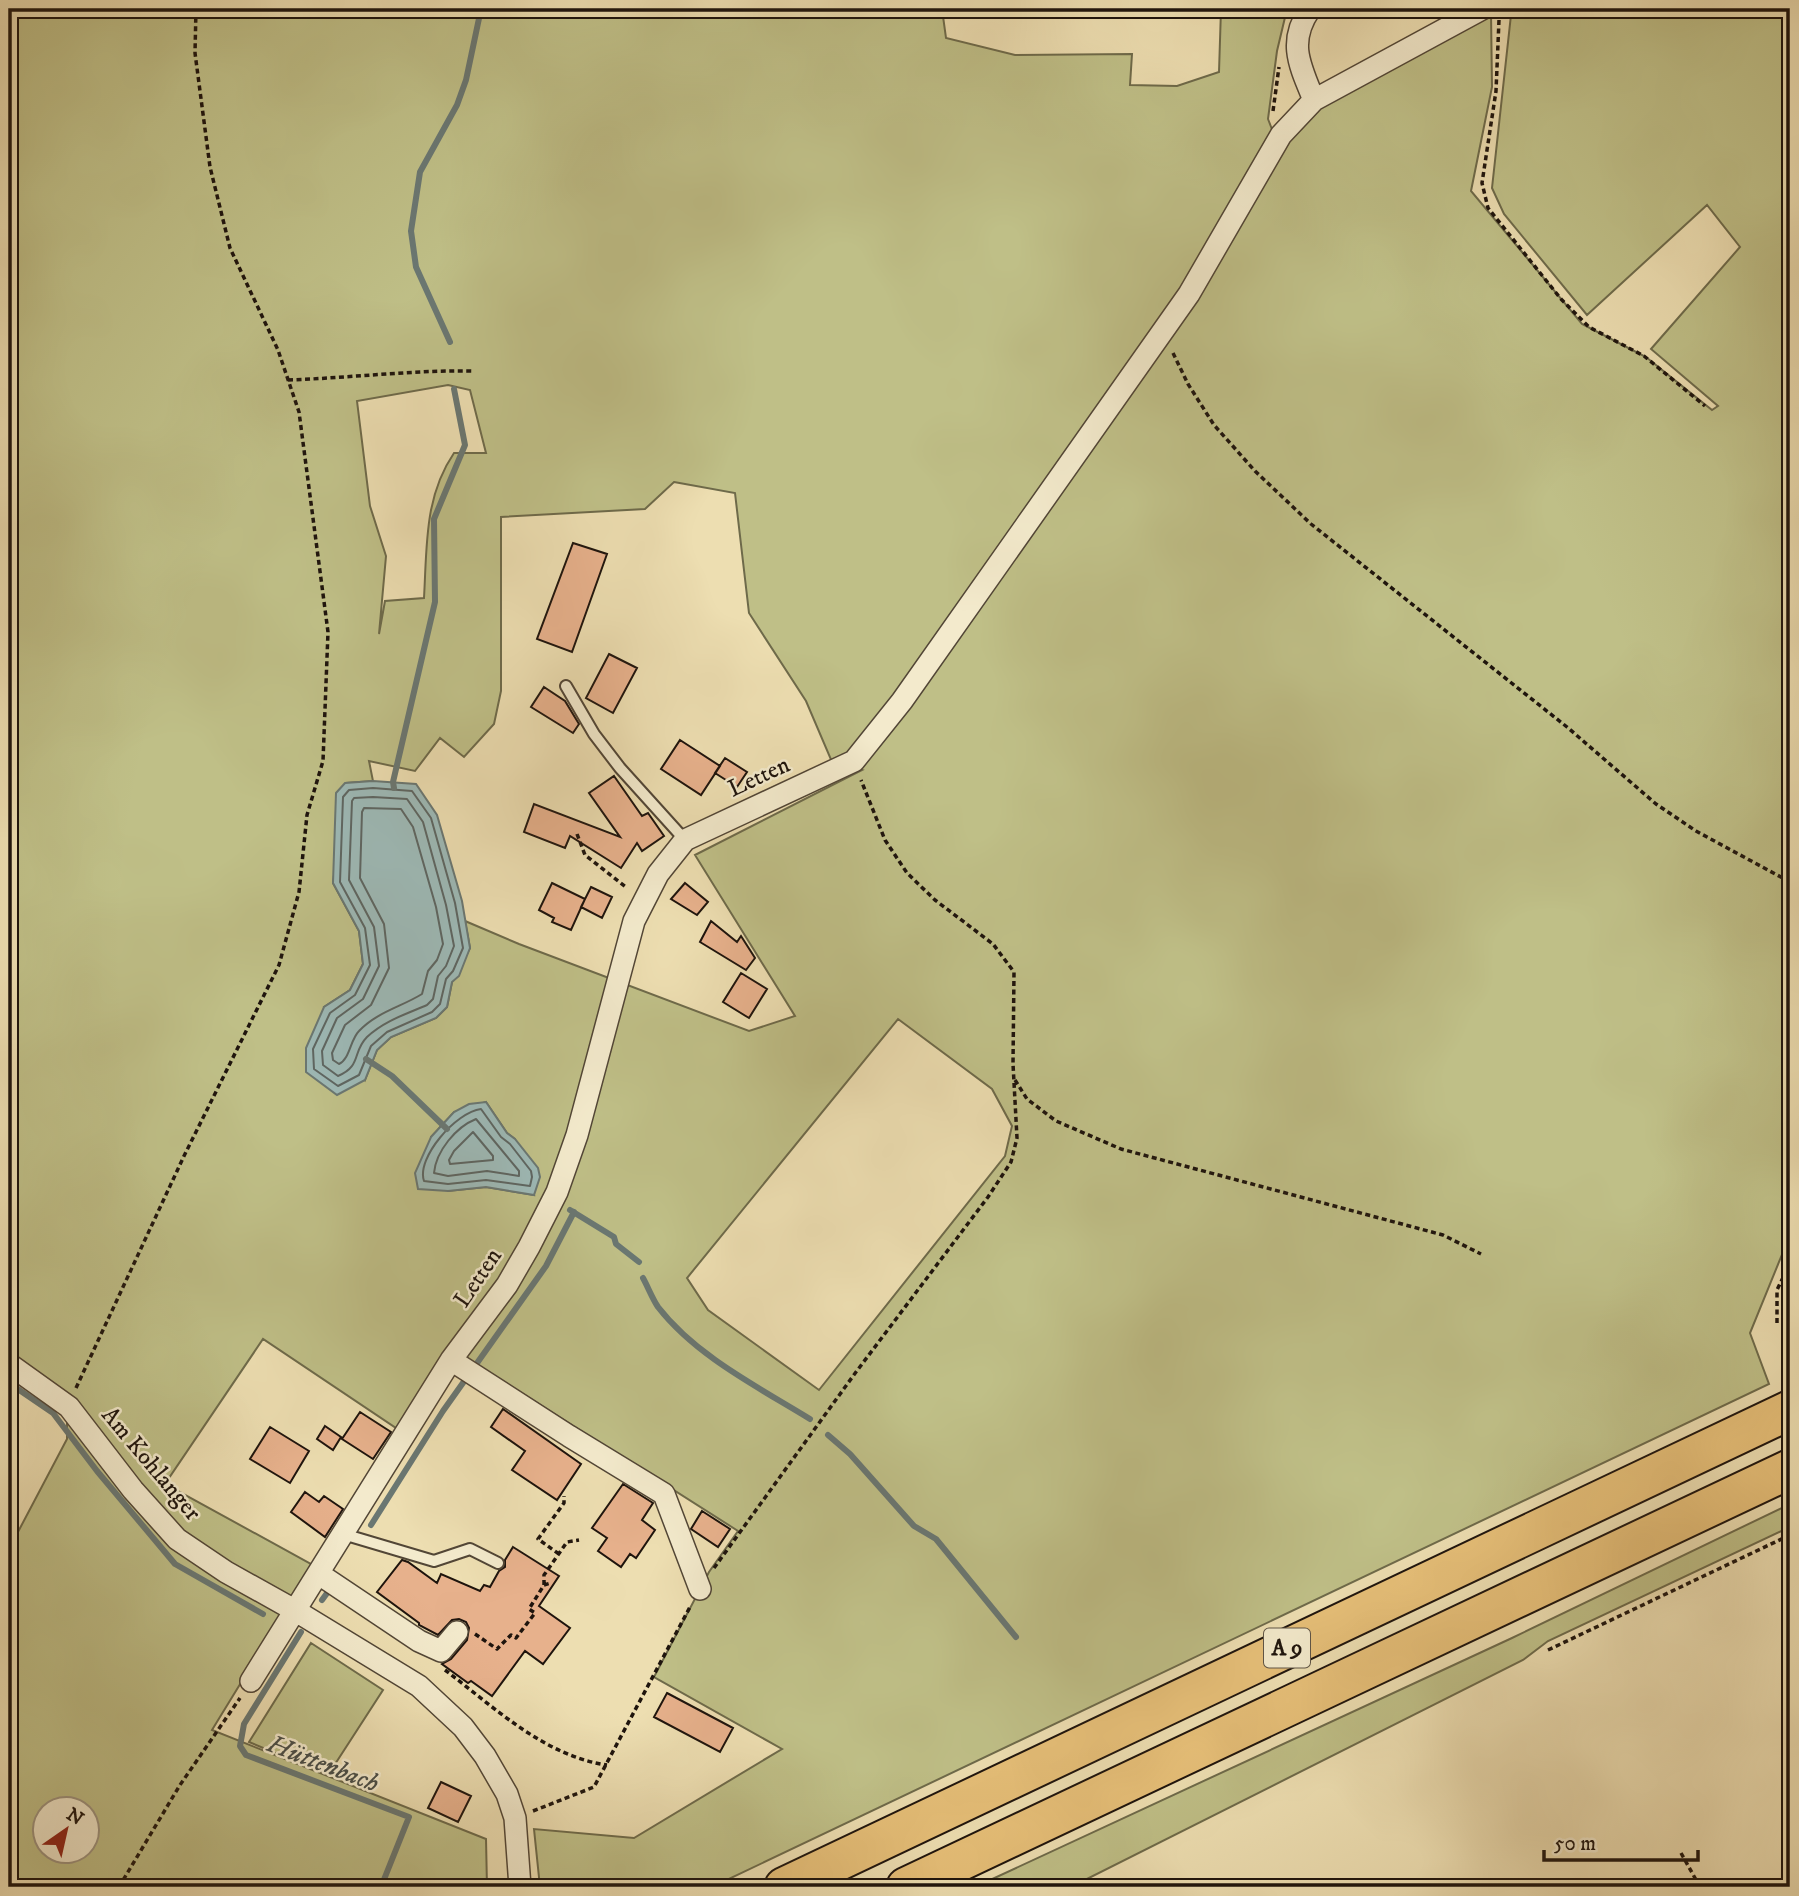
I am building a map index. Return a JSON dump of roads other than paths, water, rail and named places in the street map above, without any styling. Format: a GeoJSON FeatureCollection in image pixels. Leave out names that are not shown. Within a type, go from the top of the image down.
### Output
{"type":"FeatureCollection","features":[{"type":"Feature","properties":{"kind":"highway","name":"A 9"},"geometry":{"type":"LineString","coordinates":[[784,1887],[1790,1410]]}},
{"type":"Feature","properties":{"kind":"highway","name":"A 9"},"geometry":{"type":"LineString","coordinates":[[906,1887],[1790,1469]]}},
{"type":"Feature","properties":{"kind":"street"},"geometry":{"type":"LineString","coordinates":[[1310,9],[1304,18],[1296,46],[1301,69],[1314,100]]}},
{"type":"Feature","properties":{"kind":"street","name":"Letten"},"geometry":{"type":"LineString","coordinates":[[251,1681],[451,1360],[507,1285],[557,1192],[577,1135],[634,921],[642,900],[658,874],[685,840],[854,761],[902,701],[1189,294],[1281,135],[1314,100],[1482,9]]}},
{"type":"Feature","properties":{"kind":"street"},"geometry":{"type":"LineString","coordinates":[[451,1360],[664,1494],[700,1589]]}},
{"type":"Feature","properties":{"kind":"street","name":"Am Kohlanger"},"geometry":{"type":"LineString","coordinates":[[9,1364],[69,1407],[133,1490],[177,1539],[226,1572],[296,1611]]}},
{"type":"Feature","properties":{"kind":"street"},"geometry":{"type":"LineString","coordinates":[[320,1574],[419,1641],[441,1651],[457,1632]]}},
{"type":"Feature","properties":{"kind":"street"},"geometry":{"type":"LineString","coordinates":[[296,1611],[419,1686],[463,1727],[485,1756],[507,1794],[515,1818],[520,1887]]}},
{"type":"Feature","properties":{"kind":"lane"},"geometry":{"type":"LineString","coordinates":[[566,686],[594,734],[620,768],[685,840]]}},
{"type":"Feature","properties":{"kind":"lane"},"geometry":{"type":"LineString","coordinates":[[343,1534],[434,1561],[471,1549],[498,1563]]}},
{"type":"Feature","properties":{"kind":"water"},"geometry":{"type":"Polygon","coordinates":[[[373,781],[416,784],[437,815],[462,901],[470,948],[459,976],[452,982],[447,1007],[436,1018],[391,1037],[377,1050],[365,1080],[337,1095],[306,1072],[306,1048],[324,1007],[350,990],[363,964],[359,931],[333,883],[336,793],[345,783],[373,781]]]}},
{"type":"Feature","properties":{"kind":"water"},"geometry":{"type":"Polygon","coordinates":[[[486,1102],[507,1133],[538,1168],[540,1177],[534,1195],[486,1187],[448,1191],[418,1189],[415,1173],[431,1137],[454,1112],[469,1104],[486,1102]]]}},
{"type":"Feature","properties":{"kind":"waterway"},"geometry":{"type":"LineString","coordinates":[[450,342],[416,267],[411,231],[420,172],[457,105],[466,80],[481,9]]}},
{"type":"Feature","properties":{"kind":"waterway"},"geometry":{"type":"LineString","coordinates":[[394,788],[393,782],[435,602],[434,519],[465,445],[454,389]]}},
{"type":"Feature","properties":{"kind":"waterway"},"geometry":{"type":"LineString","coordinates":[[366,1059],[392,1076],[447,1129]]}},
{"type":"Feature","properties":{"kind":"waterway"},"geometry":{"type":"LineString","coordinates":[[570,1210],[614,1237],[616,1244],[639,1262]]}},
{"type":"Feature","properties":{"kind":"waterway","name":"Hüttenbach"},"geometry":{"type":"LineString","coordinates":[[371,1525],[443,1411],[546,1266],[574,1212]]}},
{"type":"Feature","properties":{"kind":"waterway"},"geometry":{"type":"LineString","coordinates":[[643,1278],[658,1307],[690,1341],[709,1356],[810,1419]]}},
{"type":"Feature","properties":{"kind":"waterway"},"geometry":{"type":"LineString","coordinates":[[9,1383],[53,1413],[97,1471],[175,1564],[263,1614]]}},
{"type":"Feature","properties":{"kind":"waterway"},"geometry":{"type":"LineString","coordinates":[[828,1435],[850,1454],[914,1526],[936,1539],[1016,1637]]}},
{"type":"Feature","properties":{"kind":"waterway","name":"Hüttenbach"},"geometry":{"type":"LineString","coordinates":[[322,1600],[330,1589]]}},
{"type":"Feature","properties":{"kind":"waterway","name":"Hüttenbach"},"geometry":{"type":"LineString","coordinates":[[301,1632],[244,1724],[240,1746],[246,1755],[409,1817],[381,1887]]}}]}
